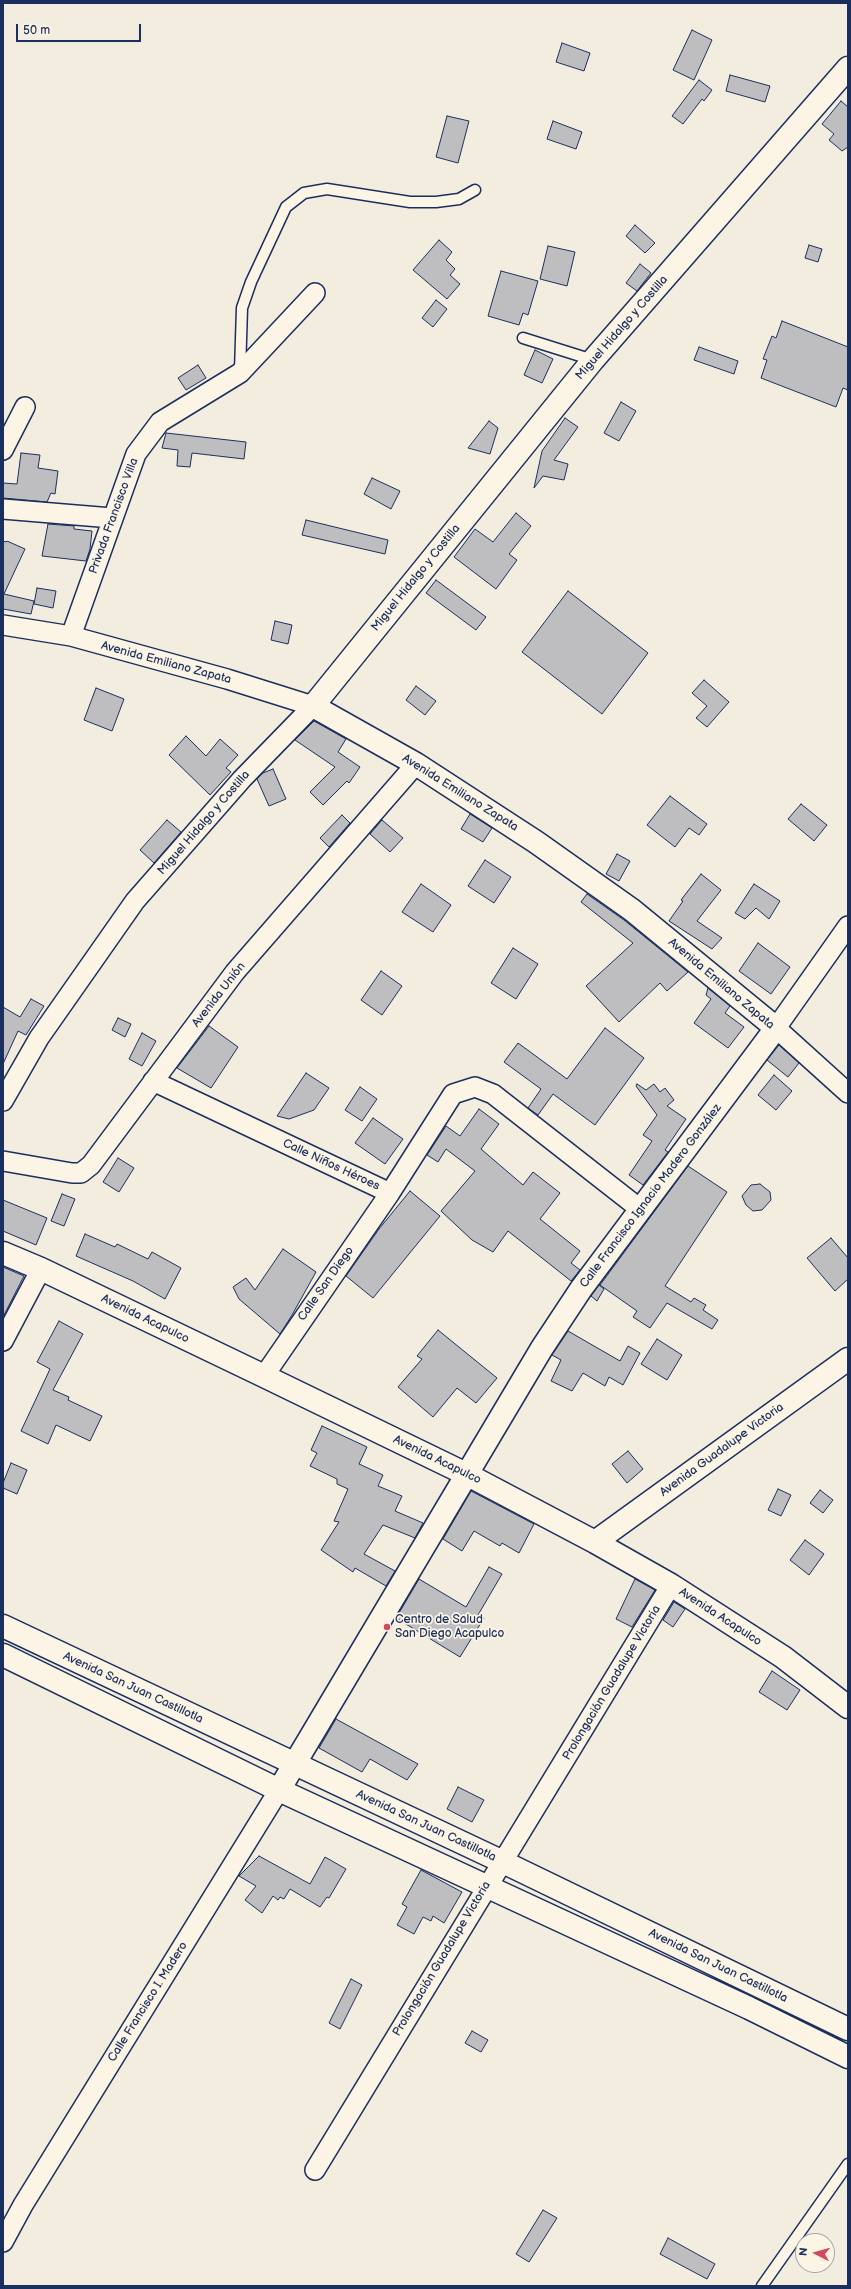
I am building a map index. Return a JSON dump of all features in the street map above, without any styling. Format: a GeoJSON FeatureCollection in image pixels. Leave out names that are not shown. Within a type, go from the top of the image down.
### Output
{"type":"FeatureCollection","features":[{"type":"Feature","properties":{"kind":"street","name":"Miguel Hidalgo y Costilla"},"geometry":{"type":"LineString","coordinates":[[3,1101],[38,1038],[135,901],[242,779],[313,706],[593,360],[848,69]]}},
{"type":"Feature","properties":{"kind":"street","name":"Privada Francisco Villa"},"geometry":{"type":"LineString","coordinates":[[71,636],[136,454],[160,422],[240,373],[315,293]]}},
{"type":"Feature","properties":{"kind":"street"},"geometry":{"type":"LineString","coordinates":[[3,450],[25,407]]}},
{"type":"Feature","properties":{"kind":"street"},"geometry":{"type":"LineString","coordinates":[[3,509],[112,518]]}},
{"type":"Feature","properties":{"kind":"street","name":"Avenida Emiliano Zapata"},"geometry":{"type":"LineString","coordinates":[[3,625],[71,636],[227,679],[313,706],[416,764],[536,842],[632,910],[776,1028],[848,1093]]}},
{"type":"Feature","properties":{"kind":"street","name":"Avenida Unión"},"geometry":{"type":"LineString","coordinates":[[3,1161],[72,1174],[81,1173],[91,1165],[235,972],[416,764]]}},
{"type":"Feature","properties":{"kind":"street","name":"Calle Francisco Ignacio Madero González"},"geometry":{"type":"LineString","coordinates":[[294,1764],[468,1475],[542,1348],[581,1289],[776,1028],[848,926]]}},
{"type":"Feature","properties":{"kind":"street","name":"Calle Niños Héroes"},"geometry":{"type":"LineString","coordinates":[[153,1081],[390,1193],[453,1094],[475,1087],[493,1094],[640,1209]]}},
{"type":"Feature","properties":{"kind":"street","name":"Calle San Diego"},"geometry":{"type":"LineString","coordinates":[[264,1376],[390,1193]]}},
{"type":"Feature","properties":{"kind":"street","name":"Avenida Acapulco"},"geometry":{"type":"LineString","coordinates":[[3,1253],[41,1269],[468,1475],[595,1542],[671,1586],[782,1657],[848,1707]]}},
{"type":"Feature","properties":{"kind":"street"},"geometry":{"type":"LineString","coordinates":[[3,1341],[41,1269]]}},
{"type":"Feature","properties":{"kind":"street","name":"Avenida Guadalupe Victoria"},"geometry":{"type":"LineString","coordinates":[[595,1542],[848,1359]]}},
{"type":"Feature","properties":{"kind":"street","name":"Prolongación Guadalupe Victoria"},"geometry":{"type":"LineString","coordinates":[[315,2170],[486,1886],[503,1862],[671,1586]]}},
{"type":"Feature","properties":{"kind":"street","name":"Avenida San Juan Castillotla"},"geometry":{"type":"LineString","coordinates":[[3,1626],[503,1862],[848,2029]]}},
{"type":"Feature","properties":{"kind":"street","name":"Avenida San Juan Castillotla"},"geometry":{"type":"LineString","coordinates":[[3,1655],[279,1790],[749,2008],[848,2057]]}},
{"type":"Feature","properties":{"kind":"street","name":"Calle Francisco I. Madero"},"geometry":{"type":"LineString","coordinates":[[3,2242],[23,2205],[294,1764]]}},
{"type":"Feature","properties":{"kind":"lane"},"geometry":{"type":"LineString","coordinates":[[240,373],[242,308],[251,282],[286,207],[304,192],[327,189],[410,202],[436,202],[459,199],[475,190]]}},
{"type":"Feature","properties":{"kind":"lane"},"geometry":{"type":"LineString","coordinates":[[523,338],[593,360]]}},
{"type":"Feature","properties":{"kind":"lane"},"geometry":{"type":"LineString","coordinates":[[762,2286],[848,2164]]}},
{"type":"Feature","properties":{"kind":"building"},"geometry":{"type":"Polygon","coordinates":[[[692,30],[712,40],[694,80],[673,70],[692,30]]]}},
{"type":"Feature","properties":{"kind":"building"},"geometry":{"type":"Polygon","coordinates":[[[562,43],[590,53],[584,71],[556,62],[562,43]]]}},
{"type":"Feature","properties":{"kind":"building"},"geometry":{"type":"Polygon","coordinates":[[[730,75],[770,86],[765,102],[726,91],[730,75]]]}},
{"type":"Feature","properties":{"kind":"building"},"geometry":{"type":"Polygon","coordinates":[[[699,80],[712,90],[704,101],[702,99],[683,124],[672,116],[699,80]]]}},
{"type":"Feature","properties":{"kind":"building"},"geometry":{"type":"Polygon","coordinates":[[[841,101],[848,107],[848,147],[842,151],[829,140],[834,134],[822,124],[841,101]]]}},
{"type":"Feature","properties":{"kind":"building"},"geometry":{"type":"Polygon","coordinates":[[[447,116],[469,121],[458,163],[436,157],[447,116]]]}},
{"type":"Feature","properties":{"kind":"building"},"geometry":{"type":"Polygon","coordinates":[[[553,121],[582,132],[576,149],[547,139],[553,121]]]}},
{"type":"Feature","properties":{"kind":"building"},"geometry":{"type":"Polygon","coordinates":[[[635,225],[655,243],[645,253],[626,236],[635,225]]]}},
{"type":"Feature","properties":{"kind":"building"},"geometry":{"type":"Polygon","coordinates":[[[439,240],[452,252],[446,260],[455,269],[450,275],[460,284],[447,299],[413,270],[439,240]]]}},
{"type":"Feature","properties":{"kind":"building"},"geometry":{"type":"Polygon","coordinates":[[[809,245],[822,249],[818,262],[805,258],[809,245]]]}},
{"type":"Feature","properties":{"kind":"building"},"geometry":{"type":"Polygon","coordinates":[[[548,246],[575,252],[567,286],[540,279],[548,246]]]}},
{"type":"Feature","properties":{"kind":"building"},"geometry":{"type":"Polygon","coordinates":[[[640,264],[651,273],[637,291],[626,283],[640,264]]]}},
{"type":"Feature","properties":{"kind":"building"},"geometry":{"type":"Polygon","coordinates":[[[501,271],[538,281],[528,315],[523,313],[519,325],[488,316],[501,271]]]}},
{"type":"Feature","properties":{"kind":"building"},"geometry":{"type":"Polygon","coordinates":[[[436,300],[447,309],[433,327],[422,318],[436,300]]]}},
{"type":"Feature","properties":{"kind":"building"},"geometry":{"type":"Polygon","coordinates":[[[782,321],[848,347],[848,390],[843,388],[836,407],[761,378],[767,360],[763,359],[772,336],[776,338],[782,321]]]}},
{"type":"Feature","properties":{"kind":"building"},"geometry":{"type":"Polygon","coordinates":[[[699,347],[738,361],[734,374],[694,360],[699,347]]]}},
{"type":"Feature","properties":{"kind":"building"},"geometry":{"type":"Polygon","coordinates":[[[535,350],[553,359],[542,383],[524,375],[535,350]]]}},
{"type":"Feature","properties":{"kind":"building"},"geometry":{"type":"Polygon","coordinates":[[[198,365],[206,378],[186,390],[178,378],[198,365]]]}},
{"type":"Feature","properties":{"kind":"building"},"geometry":{"type":"Polygon","coordinates":[[[621,402],[636,411],[619,441],[604,433],[621,402]]]}},
{"type":"Feature","properties":{"kind":"building"},"geometry":{"type":"Polygon","coordinates":[[[565,418],[578,427],[554,460],[568,464],[564,480],[543,476],[534,488],[542,451],[565,418]]]}},
{"type":"Feature","properties":{"kind":"building"},"geometry":{"type":"Polygon","coordinates":[[[489,421],[498,428],[490,454],[468,448],[489,421]]]}},
{"type":"Feature","properties":{"kind":"building"},"geometry":{"type":"Polygon","coordinates":[[[166,433],[246,442],[244,459],[192,453],[190,467],[177,466],[178,450],[162,448],[166,433]]]}},
{"type":"Feature","properties":{"kind":"building"},"geometry":{"type":"Polygon","coordinates":[[[21,453],[40,455],[38,468],[58,471],[55,494],[51,493],[47,502],[3,498],[3,483],[17,484],[21,453]]]}},
{"type":"Feature","properties":{"kind":"building"},"geometry":{"type":"Polygon","coordinates":[[[372,478],[400,491],[391,509],[364,494],[372,478]]]}},
{"type":"Feature","properties":{"kind":"building"},"geometry":{"type":"Polygon","coordinates":[[[516,513],[531,526],[509,554],[517,560],[496,589],[454,557],[475,529],[493,542],[516,513]]]}},
{"type":"Feature","properties":{"kind":"building"},"geometry":{"type":"Polygon","coordinates":[[[306,520],[388,540],[385,554],[302,535],[306,520]]]}},
{"type":"Feature","properties":{"kind":"building"},"geometry":{"type":"Polygon","coordinates":[[[48,524],[74,526],[74,529],[92,531],[90,549],[86,561],[42,556],[48,524]]]}},
{"type":"Feature","properties":{"kind":"building"},"geometry":{"type":"Polygon","coordinates":[[[3,541],[7,541],[25,549],[4,594],[34,601],[31,614],[3,609],[3,541]]]}},
{"type":"Feature","properties":{"kind":"building"},"geometry":{"type":"Polygon","coordinates":[[[436,580],[486,617],[476,630],[426,593],[436,580]]]}},
{"type":"Feature","properties":{"kind":"building"},"geometry":{"type":"Polygon","coordinates":[[[37,588],[56,591],[53,608],[34,604],[37,588]]]}},
{"type":"Feature","properties":{"kind":"building"},"geometry":{"type":"Polygon","coordinates":[[[568,591],[648,653],[602,714],[522,652],[568,591]]]}},
{"type":"Feature","properties":{"kind":"building"},"geometry":{"type":"Polygon","coordinates":[[[275,621],[292,625],[288,644],[271,640],[275,621]]]}},
{"type":"Feature","properties":{"kind":"building"},"geometry":{"type":"Polygon","coordinates":[[[704,680],[729,702],[707,727],[696,718],[707,706],[692,693],[704,680]]]}},
{"type":"Feature","properties":{"kind":"building"},"geometry":{"type":"Polygon","coordinates":[[[416,686],[436,701],[425,715],[406,700],[416,686]]]}},
{"type":"Feature","properties":{"kind":"building"},"geometry":{"type":"Polygon","coordinates":[[[96,688],[124,699],[112,731],[84,720],[96,688]]]}},
{"type":"Feature","properties":{"kind":"building"},"geometry":{"type":"Polygon","coordinates":[[[314,721],[346,739],[338,752],[360,767],[349,783],[347,781],[323,805],[310,792],[335,767],[295,740],[314,721]]]}},
{"type":"Feature","properties":{"kind":"building"},"geometry":{"type":"Polygon","coordinates":[[[186,736],[206,756],[220,739],[238,755],[226,768],[231,772],[210,795],[169,755],[186,736]]]}},
{"type":"Feature","properties":{"kind":"building"},"geometry":{"type":"Polygon","coordinates":[[[273,769],[286,799],[269,806],[257,779],[263,773],[273,769]]]}},
{"type":"Feature","properties":{"kind":"building"},"geometry":{"type":"Polygon","coordinates":[[[670,796],[707,824],[699,835],[689,828],[675,847],[647,825],[670,796]]]}},
{"type":"Feature","properties":{"kind":"building"},"geometry":{"type":"Polygon","coordinates":[[[801,804],[827,825],[814,841],[788,819],[801,804]]]}},
{"type":"Feature","properties":{"kind":"building"},"geometry":{"type":"Polygon","coordinates":[[[470,814],[492,828],[483,842],[461,829],[470,814]]]}},
{"type":"Feature","properties":{"kind":"building"},"geometry":{"type":"Polygon","coordinates":[[[342,815],[350,823],[329,847],[320,838],[342,815]]]}},
{"type":"Feature","properties":{"kind":"building"},"geometry":{"type":"Polygon","coordinates":[[[167,820],[181,832],[154,863],[140,850],[167,820]]]}},
{"type":"Feature","properties":{"kind":"building"},"geometry":{"type":"Polygon","coordinates":[[[382,820],[403,838],[390,852],[370,834],[382,820]]]}},
{"type":"Feature","properties":{"kind":"building"},"geometry":{"type":"Polygon","coordinates":[[[617,854],[630,861],[619,881],[606,874],[617,854]]]}},
{"type":"Feature","properties":{"kind":"building"},"geometry":{"type":"Polygon","coordinates":[[[485,860],[511,877],[494,903],[468,886],[485,860]]]}},
{"type":"Feature","properties":{"kind":"building"},"geometry":{"type":"Polygon","coordinates":[[[701,874],[721,890],[697,921],[722,938],[712,949],[669,921],[683,901],[681,900],[701,874]]]}},
{"type":"Feature","properties":{"kind":"building"},"geometry":{"type":"Polygon","coordinates":[[[421,884],[451,905],[433,932],[402,912],[421,884]]]}},
{"type":"Feature","properties":{"kind":"building"},"geometry":{"type":"Polygon","coordinates":[[[754,884],[780,901],[769,919],[756,908],[745,919],[735,913],[754,884]]]}},
{"type":"Feature","properties":{"kind":"building"},"geometry":{"type":"Polygon","coordinates":[[[587,894],[624,920],[688,972],[667,991],[660,983],[619,1022],[586,986],[633,943],[581,902],[587,894]]]}},
{"type":"Feature","properties":{"kind":"building"},"geometry":{"type":"Polygon","coordinates":[[[758,943],[790,967],[771,994],[739,971],[758,943]]]}},
{"type":"Feature","properties":{"kind":"building"},"geometry":{"type":"Polygon","coordinates":[[[513,948],[538,964],[516,999],[491,983],[513,948]]]}},
{"type":"Feature","properties":{"kind":"building"},"geometry":{"type":"Polygon","coordinates":[[[381,971],[402,986],[382,1015],[361,1000],[381,971]]]}},
{"type":"Feature","properties":{"kind":"building"},"geometry":{"type":"Polygon","coordinates":[[[708,988],[730,1006],[725,1013],[744,1027],[728,1048],[694,1023],[711,999],[706,995],[708,988]]]}},
{"type":"Feature","properties":{"kind":"building"},"geometry":{"type":"Polygon","coordinates":[[[31,999],[44,1006],[26,1035],[18,1031],[3,1064],[3,1007],[20,1017],[31,999]]]}},
{"type":"Feature","properties":{"kind":"building"},"geometry":{"type":"Polygon","coordinates":[[[118,1018],[131,1024],[125,1037],[112,1030],[118,1018]]]}},
{"type":"Feature","properties":{"kind":"building"},"geometry":{"type":"Polygon","coordinates":[[[209,1026],[238,1047],[211,1088],[177,1068],[209,1026]]]}},
{"type":"Feature","properties":{"kind":"building"},"geometry":{"type":"Polygon","coordinates":[[[605,1028],[644,1058],[595,1125],[553,1094],[538,1115],[528,1108],[541,1089],[504,1062],[518,1043],[567,1079],[605,1028]]]}},
{"type":"Feature","properties":{"kind":"building"},"geometry":{"type":"Polygon","coordinates":[[[142,1033],[156,1041],[142,1066],[129,1059],[142,1033]]]}},
{"type":"Feature","properties":{"kind":"building"},"geometry":{"type":"Polygon","coordinates":[[[779,1045],[799,1063],[788,1077],[767,1060],[779,1045]]]}},
{"type":"Feature","properties":{"kind":"building"},"geometry":{"type":"Polygon","coordinates":[[[306,1073],[329,1088],[314,1110],[289,1119],[277,1116],[306,1073]]]}},
{"type":"Feature","properties":{"kind":"building"},"geometry":{"type":"Polygon","coordinates":[[[774,1075],[792,1091],[776,1110],[758,1095],[774,1075]]]}},
{"type":"Feature","properties":{"kind":"building"},"geometry":{"type":"Polygon","coordinates":[[[637,1084],[646,1090],[654,1084],[660,1092],[665,1088],[674,1100],[667,1106],[686,1119],[665,1150],[668,1152],[643,1185],[629,1175],[652,1141],[643,1135],[657,1115],[636,1086],[637,1084]]]}},
{"type":"Feature","properties":{"kind":"building"},"geometry":{"type":"Polygon","coordinates":[[[360,1087],[377,1099],[362,1121],[345,1110],[360,1087]]]}},
{"type":"Feature","properties":{"kind":"building"},"geometry":{"type":"Polygon","coordinates":[[[479,1109],[499,1124],[481,1149],[523,1185],[533,1172],[560,1193],[540,1219],[580,1251],[571,1263],[580,1270],[571,1281],[508,1231],[493,1252],[472,1240],[441,1211],[475,1171],[446,1149],[438,1162],[427,1155],[446,1126],[460,1136],[479,1109]]]}},
{"type":"Feature","properties":{"kind":"building"},"geometry":{"type":"Polygon","coordinates":[[[373,1118],[403,1139],[385,1164],[355,1143],[373,1118]]]}},
{"type":"Feature","properties":{"kind":"building"},"geometry":{"type":"Polygon","coordinates":[[[118,1158],[134,1168],[119,1192],[103,1182],[118,1158]]]}},
{"type":"Feature","properties":{"kind":"building"},"geometry":{"type":"Polygon","coordinates":[[[688,1166],[727,1192],[665,1286],[691,1302],[694,1298],[706,1305],[703,1310],[718,1320],[712,1329],[667,1303],[650,1328],[633,1317],[637,1311],[600,1285],[688,1166]]]}},
{"type":"Feature","properties":{"kind":"building"},"geometry":{"type":"Polygon","coordinates":[[[760,1184],[770,1192],[771,1200],[762,1210],[753,1211],[746,1205],[742,1196],[751,1185],[760,1184]]]}},
{"type":"Feature","properties":{"kind":"building"},"geometry":{"type":"Polygon","coordinates":[[[410,1191],[440,1216],[373,1298],[346,1276],[379,1229],[410,1191]]]}},
{"type":"Feature","properties":{"kind":"building"},"geometry":{"type":"Polygon","coordinates":[[[62,1194],[75,1199],[64,1226],[51,1221],[62,1194]]]}},
{"type":"Feature","properties":{"kind":"building"},"geometry":{"type":"Polygon","coordinates":[[[3,1200],[47,1218],[36,1245],[3,1231],[3,1200]]]}},
{"type":"Feature","properties":{"kind":"building"},"geometry":{"type":"Polygon","coordinates":[[[85,1234],[115,1247],[117,1244],[148,1259],[152,1252],[181,1268],[165,1299],[133,1281],[76,1256],[85,1234]]]}},
{"type":"Feature","properties":{"kind":"building"},"geometry":{"type":"Polygon","coordinates":[[[831,1238],[848,1258],[848,1279],[835,1291],[807,1258],[831,1238]]]}},
{"type":"Feature","properties":{"kind":"building"},"geometry":{"type":"Polygon","coordinates":[[[283,1249],[316,1272],[280,1334],[239,1299],[233,1287],[246,1278],[255,1290],[283,1249]]]}},
{"type":"Feature","properties":{"kind":"building"},"geometry":{"type":"Polygon","coordinates":[[[3,1267],[24,1276],[3,1317],[3,1267]]]}},
{"type":"Feature","properties":{"kind":"building"},"geometry":{"type":"Polygon","coordinates":[[[599,1285],[604,1289],[597,1301],[591,1296],[599,1285]]]}},
{"type":"Feature","properties":{"kind":"building"},"geometry":{"type":"Polygon","coordinates":[[[59,1321],[83,1334],[53,1390],[69,1397],[68,1400],[102,1416],[90,1441],[56,1425],[48,1444],[21,1431],[50,1369],[37,1362],[59,1321]]]}},
{"type":"Feature","properties":{"kind":"building"},"geometry":{"type":"Polygon","coordinates":[[[438,1330],[497,1378],[476,1403],[457,1388],[433,1417],[398,1387],[422,1359],[417,1356],[438,1330]]]}},
{"type":"Feature","properties":{"kind":"building"},"geometry":{"type":"Polygon","coordinates":[[[568,1331],[620,1361],[628,1346],[640,1353],[623,1385],[609,1377],[605,1386],[583,1373],[572,1391],[551,1381],[561,1360],[552,1355],[568,1331]]]}},
{"type":"Feature","properties":{"kind":"building"},"geometry":{"type":"Polygon","coordinates":[[[657,1339],[682,1355],[667,1380],[641,1364],[657,1339]]]}},
{"type":"Feature","properties":{"kind":"building"},"geometry":{"type":"Polygon","coordinates":[[[322,1426],[367,1447],[359,1464],[383,1475],[378,1486],[402,1496],[395,1511],[423,1523],[415,1538],[383,1525],[364,1554],[395,1571],[386,1586],[355,1568],[353,1572],[321,1550],[339,1522],[334,1521],[348,1489],[337,1484],[337,1479],[310,1466],[317,1453],[311,1450],[322,1426]]]}},
{"type":"Feature","properties":{"kind":"building"},"geometry":{"type":"Polygon","coordinates":[[[628,1451],[643,1469],[627,1483],[612,1464],[628,1451]]]}},
{"type":"Feature","properties":{"kind":"building"},"geometry":{"type":"Polygon","coordinates":[[[11,1463],[27,1470],[17,1494],[3,1488],[3,1483],[11,1463]]]}},
{"type":"Feature","properties":{"kind":"building"},"geometry":{"type":"Polygon","coordinates":[[[778,1489],[791,1495],[781,1516],[768,1510],[778,1489]]]}},
{"type":"Feature","properties":{"kind":"building"},"geometry":{"type":"Polygon","coordinates":[[[820,1490],[833,1500],[823,1513],[810,1503],[820,1490]]]}},
{"type":"Feature","properties":{"kind":"building"},"geometry":{"type":"Polygon","coordinates":[[[471,1491],[534,1524],[519,1553],[502,1543],[500,1546],[474,1531],[462,1551],[443,1539],[471,1491]]]}},
{"type":"Feature","properties":{"kind":"building"},"geometry":{"type":"Polygon","coordinates":[[[805,1540],[824,1554],[809,1575],[790,1560],[805,1540]]]}},
{"type":"Feature","properties":{"kind":"building"},"geometry":{"type":"Polygon","coordinates":[[[489,1567],[502,1574],[478,1615],[484,1618],[460,1657],[396,1618],[419,1579],[466,1607],[489,1567]]]}},
{"type":"Feature","properties":{"kind":"building"},"geometry":{"type":"Polygon","coordinates":[[[635,1579],[655,1590],[632,1627],[616,1619],[635,1579]]]}},
{"type":"Feature","properties":{"kind":"building"},"geometry":{"type":"Polygon","coordinates":[[[674,1602],[685,1609],[673,1627],[663,1620],[674,1602]]]}},
{"type":"Feature","properties":{"kind":"building"},"geometry":{"type":"Polygon","coordinates":[[[772,1671],[800,1690],[787,1710],[759,1692],[772,1671]]]}},
{"type":"Feature","properties":{"kind":"building"},"geometry":{"type":"Polygon","coordinates":[[[336,1719],[418,1764],[407,1780],[370,1759],[362,1772],[319,1748],[336,1719]]]}},
{"type":"Feature","properties":{"kind":"building"},"geometry":{"type":"Polygon","coordinates":[[[458,1787],[484,1800],[472,1822],[447,1809],[458,1787]]]}},
{"type":"Feature","properties":{"kind":"building"},"geometry":{"type":"Polygon","coordinates":[[[259,1856],[310,1884],[325,1857],[346,1869],[329,1898],[327,1897],[320,1907],[290,1889],[284,1899],[280,1897],[278,1900],[273,1896],[262,1913],[245,1900],[256,1886],[239,1876],[259,1856]]]}},
{"type":"Feature","properties":{"kind":"building"},"geometry":{"type":"Polygon","coordinates":[[[421,1870],[462,1892],[444,1923],[433,1916],[431,1921],[423,1917],[414,1934],[397,1925],[407,1907],[402,1904],[421,1870]]]}},
{"type":"Feature","properties":{"kind":"building"},"geometry":{"type":"Polygon","coordinates":[[[351,1979],[362,1985],[340,2029],[329,2023],[351,1979]]]}},
{"type":"Feature","properties":{"kind":"building"},"geometry":{"type":"Polygon","coordinates":[[[472,2031],[488,2040],[481,2052],[465,2043],[472,2031]]]}},
{"type":"Feature","properties":{"kind":"building"},"geometry":{"type":"Polygon","coordinates":[[[543,2210],[557,2218],[529,2262],[516,2254],[543,2210]]]}},
{"type":"Feature","properties":{"kind":"building"},"geometry":{"type":"Polygon","coordinates":[[[668,2238],[715,2264],[707,2279],[660,2254],[668,2238]]]}},
{"type":"Feature","properties":{"kind":"place","name":"Centro de Salud San Diego Acapulco"},"geometry":{"type":"Point","coordinates":[387,1627]}}]}
